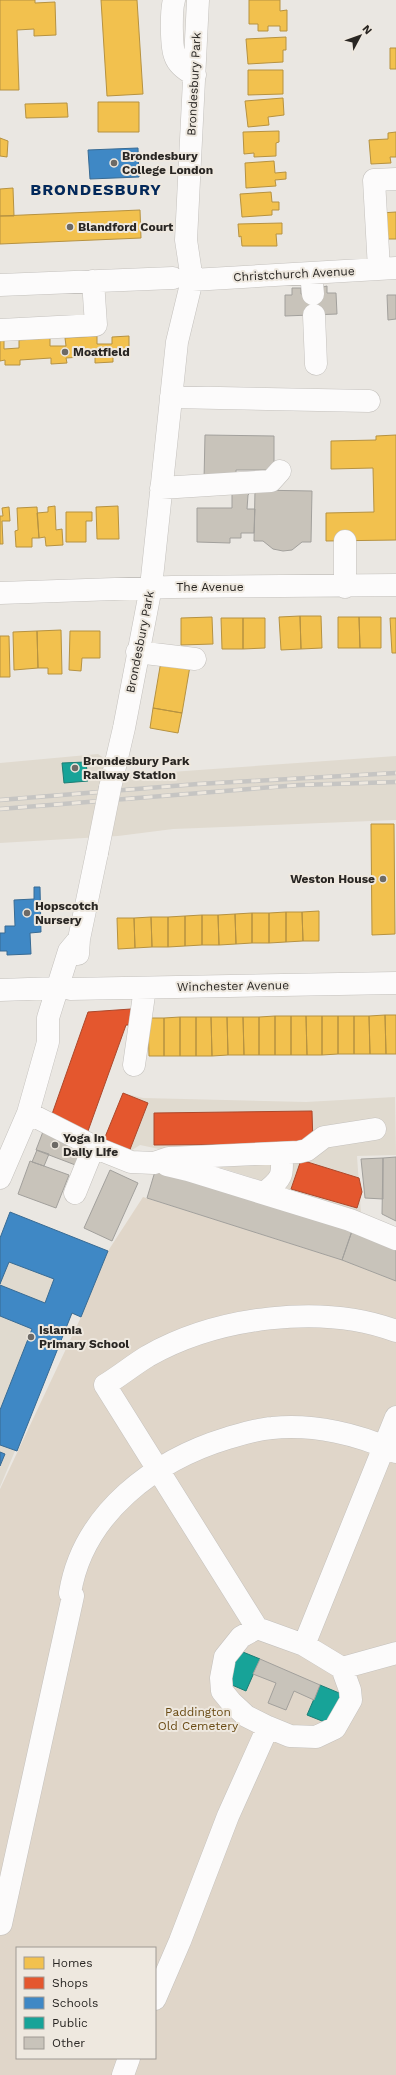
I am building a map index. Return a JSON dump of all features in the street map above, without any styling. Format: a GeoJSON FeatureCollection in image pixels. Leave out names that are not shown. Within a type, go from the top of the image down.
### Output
{"type":"FeatureCollection","features":[{"type":"Feature","properties":{"kind":"street"},"geometry":{"type":"LineString","coordinates":[[174,0],[172,8],[174,56],[184,69],[195,75]]}},
{"type":"Feature","properties":{"kind":"street","name":"Brondesbury Park"},"geometry":{"type":"LineString","coordinates":[[0,1178],[28,1113],[48,1042],[47,1024],[64,989],[69,951],[79,939],[113,770],[124,728],[151,587],[177,342],[186,240],[198,0]]}},
{"type":"Feature","properties":{"kind":"street"},"geometry":{"type":"LineString","coordinates":[[388,268],[374,180],[396,179]]}},
{"type":"Feature","properties":{"kind":"street","name":"Christchurch Avenue"},"geometry":{"type":"LineString","coordinates":[[0,285],[182,279],[313,294],[388,268]]}},
{"type":"Feature","properties":{"kind":"street"},"geometry":{"type":"LineString","coordinates":[[0,330],[96,325],[93,282]]}},
{"type":"Feature","properties":{"kind":"street"},"geometry":{"type":"LineString","coordinates":[[313,294],[316,364]]}},
{"type":"Feature","properties":{"kind":"street"},"geometry":{"type":"LineString","coordinates":[[171,397],[369,402]]}},
{"type":"Feature","properties":{"kind":"street"},"geometry":{"type":"LineString","coordinates":[[161,488],[271,481],[280,471]]}},
{"type":"Feature","properties":{"kind":"street"},"geometry":{"type":"LineString","coordinates":[[345,541],[345,587]]}},
{"type":"Feature","properties":{"kind":"street","name":"The Avenue"},"geometry":{"type":"LineString","coordinates":[[0,593],[151,587],[345,587],[396,585]]}},
{"type":"Feature","properties":{"kind":"street"},"geometry":{"type":"LineString","coordinates":[[138,652],[196,659]]}},
{"type":"Feature","properties":{"kind":"street","name":"Winchester Avenue"},"geometry":{"type":"LineString","coordinates":[[0,990],[396,983]]}},
{"type":"Feature","properties":{"kind":"street"},"geometry":{"type":"LineString","coordinates":[[134,1065],[145,988]]}},
{"type":"Feature","properties":{"kind":"street"},"geometry":{"type":"LineString","coordinates":[[28,1113],[94,1146],[131,1162],[154,1163],[188,1170],[350,1220],[396,1239]]}},
{"type":"Feature","properties":{"kind":"street"},"geometry":{"type":"LineString","coordinates":[[154,1163],[169,1158],[281,1153],[307,1150],[324,1137],[375,1129]]}},
{"type":"Feature","properties":{"kind":"street"},"geometry":{"type":"LineString","coordinates":[[75,1193],[94,1146]]}},
{"type":"Feature","properties":{"kind":"street"},"geometry":{"type":"LineString","coordinates":[[264,1193],[278,1182],[283,1170],[281,1153]]}},
{"type":"Feature","properties":{"kind":"street"},"geometry":{"type":"LineString","coordinates":[[257,1628],[241,1637],[225,1657],[221,1678],[222,1691],[246,1716],[290,1736],[316,1737],[335,1728],[351,1700],[350,1690],[342,1668],[304,1645],[257,1628],[105,1385],[149,1356],[201,1334],[271,1318],[307,1316],[352,1320],[396,1331]]}},
{"type":"Feature","properties":{"kind":"street"},"geometry":{"type":"LineString","coordinates":[[304,1645],[390,1449],[396,1417]]}},
{"type":"Feature","properties":{"kind":"street"},"geometry":{"type":"LineString","coordinates":[[1,1924],[62,1652],[73,1596],[70,1593],[72,1578],[96,1529],[113,1506],[130,1489],[158,1470],[194,1450],[241,1434],[272,1428],[327,1430],[357,1437],[390,1449]]}},
{"type":"Feature","properties":{"kind":"street"},"geometry":{"type":"LineString","coordinates":[[342,1668],[396,1653]]}},
{"type":"Feature","properties":{"kind":"street"},"geometry":{"type":"LineString","coordinates":[[156,1997],[180,1941],[228,1816],[268,1727]]}},
{"type":"Feature","properties":{"kind":"street"},"geometry":{"type":"LineString","coordinates":[[123,2075],[130,2059]]}},
{"type":"Feature","properties":{"kind":"shaded area"},"geometry":{"type":"Polygon","coordinates":[[[98,754],[128,775],[396,756],[396,820],[173,829],[118,836],[0,843],[0,763],[98,754]]]}},
{"type":"Feature","properties":{"kind":"shaded area"},"geometry":{"type":"Polygon","coordinates":[[[123,1093],[143,1098],[306,1102],[395,1097],[396,1155],[357,1156],[361,1213],[169,1151],[140,1145],[129,1152],[103,1142],[123,1093]]]}},
{"type":"Feature","properties":{"kind":"shaded area","name":"Islamia Primary School"},"geometry":{"type":"Polygon","coordinates":[[[10,1212],[108,1251],[81,1317],[72,1314],[0,1487],[0,1238],[10,1212]]]}},
{"type":"Feature","properties":{"kind":"green space","name":"Paddington Old Cemetery"},"geometry":{"type":"Polygon","coordinates":[[[143,1197],[342,1260],[396,1281],[396,2075],[0,2075],[0,1489],[81,1317],[108,1251],[143,1197]]]}},
{"type":"Feature","properties":{"kind":"building: Homes"},"geometry":{"type":"Polygon","coordinates":[[[0,0],[35,0],[35,3],[55,2],[56,35],[34,36],[34,29],[17,30],[19,90],[0,90],[0,0]]]}},
{"type":"Feature","properties":{"kind":"building: Homes"},"geometry":{"type":"Polygon","coordinates":[[[101,0],[137,0],[143,94],[107,96],[101,0]]]}},
{"type":"Feature","properties":{"kind":"building: Homes"},"geometry":{"type":"Polygon","coordinates":[[[249,0],[280,0],[280,11],[287,10],[287,31],[280,31],[280,26],[268,26],[268,31],[258,31],[258,24],[249,24],[249,0]]]}},
{"type":"Feature","properties":{"kind":"building: Homes"},"geometry":{"type":"Polygon","coordinates":[[[286,37],[286,50],[283,50],[283,62],[248,64],[246,39],[286,37]]]}},
{"type":"Feature","properties":{"kind":"building: Homes"},"geometry":{"type":"Polygon","coordinates":[[[390,48],[396,48],[396,69],[390,69],[390,48]]]}},
{"type":"Feature","properties":{"kind":"building: Homes"},"geometry":{"type":"Polygon","coordinates":[[[248,70],[283,70],[283,94],[248,95],[248,70]]]}},
{"type":"Feature","properties":{"kind":"building: Homes"},"geometry":{"type":"Polygon","coordinates":[[[283,98],[284,115],[268,117],[269,125],[248,127],[245,101],[283,98]]]}},
{"type":"Feature","properties":{"kind":"building: Homes"},"geometry":{"type":"Polygon","coordinates":[[[98,102],[139,102],[139,132],[98,132],[98,102]]]}},
{"type":"Feature","properties":{"kind":"building: Homes"},"geometry":{"type":"Polygon","coordinates":[[[67,103],[68,117],[26,118],[25,104],[67,103]]]}},
{"type":"Feature","properties":{"kind":"building: Homes"},"geometry":{"type":"Polygon","coordinates":[[[279,131],[279,142],[276,143],[276,156],[254,157],[254,153],[244,154],[243,132],[279,131]]]}},
{"type":"Feature","properties":{"kind":"building: Homes"},"geometry":{"type":"Polygon","coordinates":[[[396,132],[396,157],[390,157],[391,163],[371,164],[369,140],[388,139],[388,133],[396,132]]]}},
{"type":"Feature","properties":{"kind":"building: Homes"},"geometry":{"type":"Polygon","coordinates":[[[0,138],[8,141],[7,157],[0,156],[0,138]]]}},
{"type":"Feature","properties":{"kind":"building: Homes"},"geometry":{"type":"Polygon","coordinates":[[[274,161],[275,173],[286,172],[286,179],[275,180],[276,186],[246,188],[245,163],[274,161]]]}},
{"type":"Feature","properties":{"kind":"building: Homes"},"geometry":{"type":"Polygon","coordinates":[[[13,188],[14,216],[0,216],[0,189],[13,188]]]}},
{"type":"Feature","properties":{"kind":"building: Homes"},"geometry":{"type":"Polygon","coordinates":[[[271,192],[272,202],[279,202],[279,210],[272,210],[272,215],[242,217],[240,194],[271,192]]]}},
{"type":"Feature","properties":{"kind":"building: Homes","name":"Blandford Court"},"geometry":{"type":"Polygon","coordinates":[[[140,210],[141,238],[0,244],[0,216],[140,210]]]}},
{"type":"Feature","properties":{"kind":"building: Homes"},"geometry":{"type":"Polygon","coordinates":[[[396,212],[396,239],[382,239],[381,213],[396,212]]]}},
{"type":"Feature","properties":{"kind":"building: Homes"},"geometry":{"type":"Polygon","coordinates":[[[282,223],[282,234],[276,234],[277,246],[242,246],[241,236],[239,237],[238,224],[282,223]]]}},
{"type":"Feature","properties":{"kind":"building: Homes","name":"Moatfield"},"geometry":{"type":"Polygon","coordinates":[[[97,336],[97,344],[112,344],[112,337],[129,336],[129,355],[113,356],[113,362],[95,363],[95,356],[66,358],[67,363],[51,364],[51,358],[20,360],[20,365],[5,365],[5,360],[0,361],[0,340],[4,340],[4,349],[19,348],[19,340],[50,338],[50,346],[66,346],[65,338],[97,336]]]}},
{"type":"Feature","properties":{"kind":"building: Homes"},"geometry":{"type":"Polygon","coordinates":[[[396,435],[396,540],[326,541],[326,513],[374,512],[373,468],[331,469],[331,441],[376,440],[376,436],[396,435]]]}},
{"type":"Feature","properties":{"kind":"building: Homes"},"geometry":{"type":"Polygon","coordinates":[[[55,506],[56,530],[62,529],[63,545],[46,546],[45,537],[39,538],[37,513],[48,512],[48,507],[55,506]]]}},
{"type":"Feature","properties":{"kind":"building: Homes"},"geometry":{"type":"Polygon","coordinates":[[[118,506],[119,539],[97,539],[96,507],[118,506]]]}},
{"type":"Feature","properties":{"kind":"building: Homes"},"geometry":{"type":"Polygon","coordinates":[[[9,507],[10,521],[2,521],[3,544],[0,544],[0,516],[3,516],[2,508],[9,507]]]}},
{"type":"Feature","properties":{"kind":"building: Homes"},"geometry":{"type":"Polygon","coordinates":[[[37,507],[39,538],[32,538],[32,547],[16,547],[15,531],[18,530],[17,508],[37,507]]]}},
{"type":"Feature","properties":{"kind":"building: Homes"},"geometry":{"type":"Polygon","coordinates":[[[66,512],[92,512],[92,521],[86,521],[86,542],[66,542],[66,512]]]}},
{"type":"Feature","properties":{"kind":"building: Homes"},"geometry":{"type":"Polygon","coordinates":[[[300,616],[321,616],[322,648],[301,649],[300,616]]]}},
{"type":"Feature","properties":{"kind":"building: Homes"},"geometry":{"type":"Polygon","coordinates":[[[300,616],[301,649],[281,650],[279,617],[300,616]]]}},
{"type":"Feature","properties":{"kind":"building: Homes"},"geometry":{"type":"Polygon","coordinates":[[[212,617],[213,644],[181,645],[181,618],[212,617]]]}},
{"type":"Feature","properties":{"kind":"building: Homes"},"geometry":{"type":"Polygon","coordinates":[[[338,617],[359,617],[360,648],[338,648],[338,617]]]}},
{"type":"Feature","properties":{"kind":"building: Homes"},"geometry":{"type":"Polygon","coordinates":[[[359,617],[381,617],[381,648],[360,648],[359,617]]]}},
{"type":"Feature","properties":{"kind":"building: Homes"},"geometry":{"type":"Polygon","coordinates":[[[221,618],[243,618],[243,649],[222,649],[221,618]]]}},
{"type":"Feature","properties":{"kind":"building: Homes"},"geometry":{"type":"Polygon","coordinates":[[[243,618],[265,618],[265,648],[243,649],[243,618]]]}},
{"type":"Feature","properties":{"kind":"building: Homes"},"geometry":{"type":"Polygon","coordinates":[[[390,618],[396,618],[396,653],[392,653],[390,618]]]}},
{"type":"Feature","properties":{"kind":"building: Homes"},"geometry":{"type":"Polygon","coordinates":[[[61,630],[62,674],[48,674],[48,668],[38,668],[37,631],[61,630]]]}},
{"type":"Feature","properties":{"kind":"building: Homes"},"geometry":{"type":"Polygon","coordinates":[[[37,631],[38,668],[14,670],[13,632],[37,631]]]}},
{"type":"Feature","properties":{"kind":"building: Homes"},"geometry":{"type":"Polygon","coordinates":[[[70,631],[100,631],[100,658],[82,658],[81,671],[69,670],[70,631]]]}},
{"type":"Feature","properties":{"kind":"building: Homes"},"geometry":{"type":"Polygon","coordinates":[[[0,636],[9,636],[10,677],[0,677],[0,636]]]}},
{"type":"Feature","properties":{"kind":"building: Homes"},"geometry":{"type":"Polygon","coordinates":[[[161,661],[190,666],[182,713],[153,708],[161,661]]]}},
{"type":"Feature","properties":{"kind":"building: Homes"},"geometry":{"type":"Polygon","coordinates":[[[153,708],[182,713],[178,733],[150,728],[153,708]]]}},
{"type":"Feature","properties":{"kind":"building: Homes","name":"Weston House"},"geometry":{"type":"Polygon","coordinates":[[[371,824],[394,824],[395,934],[372,935],[371,824]]]}},
{"type":"Feature","properties":{"kind":"building: Homes"},"geometry":{"type":"Polygon","coordinates":[[[319,911],[319,941],[303,941],[302,912],[319,911]]]}},
{"type":"Feature","properties":{"kind":"building: Homes"},"geometry":{"type":"Polygon","coordinates":[[[286,912],[302,912],[303,941],[286,942],[286,912]]]}},
{"type":"Feature","properties":{"kind":"building: Homes"},"geometry":{"type":"Polygon","coordinates":[[[286,912],[286,942],[269,943],[269,913],[286,912]]]}},
{"type":"Feature","properties":{"kind":"building: Homes"},"geometry":{"type":"Polygon","coordinates":[[[252,913],[269,913],[269,943],[252,943],[252,913]]]}},
{"type":"Feature","properties":{"kind":"building: Homes"},"geometry":{"type":"Polygon","coordinates":[[[252,913],[252,943],[236,944],[235,914],[252,913]]]}},
{"type":"Feature","properties":{"kind":"building: Homes"},"geometry":{"type":"Polygon","coordinates":[[[235,914],[236,944],[219,945],[218,915],[235,914]]]}},
{"type":"Feature","properties":{"kind":"building: Homes"},"geometry":{"type":"Polygon","coordinates":[[[202,915],[202,945],[185,946],[185,916],[202,915]]]}},
{"type":"Feature","properties":{"kind":"building: Homes"},"geometry":{"type":"Polygon","coordinates":[[[202,915],[218,915],[219,945],[202,945],[202,915]]]}},
{"type":"Feature","properties":{"kind":"building: Homes"},"geometry":{"type":"Polygon","coordinates":[[[185,916],[185,946],[168,947],[168,917],[185,916]]]}},
{"type":"Feature","properties":{"kind":"building: Homes"},"geometry":{"type":"Polygon","coordinates":[[[151,917],[152,947],[135,948],[134,918],[151,917]]]}},
{"type":"Feature","properties":{"kind":"building: Homes"},"geometry":{"type":"Polygon","coordinates":[[[151,917],[168,917],[168,947],[152,947],[151,917]]]}},
{"type":"Feature","properties":{"kind":"building: Homes"},"geometry":{"type":"Polygon","coordinates":[[[117,918],[134,918],[135,948],[118,949],[117,918]]]}},
{"type":"Feature","properties":{"kind":"building: Homes"},"geometry":{"type":"Polygon","coordinates":[[[385,1015],[396,1015],[396,1054],[386,1054],[385,1015]]]}},
{"type":"Feature","properties":{"kind":"building: Homes"},"geometry":{"type":"Polygon","coordinates":[[[385,1015],[386,1054],[370,1054],[369,1016],[385,1015]]]}},
{"type":"Feature","properties":{"kind":"building: Homes"},"geometry":{"type":"Polygon","coordinates":[[[275,1016],[291,1016],[291,1055],[275,1055],[275,1016]]]}},
{"type":"Feature","properties":{"kind":"building: Homes"},"geometry":{"type":"Polygon","coordinates":[[[275,1016],[275,1055],[259,1055],[259,1017],[275,1016]]]}},
{"type":"Feature","properties":{"kind":"building: Homes"},"geometry":{"type":"Polygon","coordinates":[[[291,1016],[306,1016],[307,1055],[291,1055],[291,1016]]]}},
{"type":"Feature","properties":{"kind":"building: Homes"},"geometry":{"type":"Polygon","coordinates":[[[306,1016],[322,1016],[322,1055],[307,1055],[306,1016]]]}},
{"type":"Feature","properties":{"kind":"building: Homes"},"geometry":{"type":"Polygon","coordinates":[[[322,1016],[338,1016],[338,1054],[322,1055],[322,1016]]]}},
{"type":"Feature","properties":{"kind":"building: Homes"},"geometry":{"type":"Polygon","coordinates":[[[338,1016],[354,1016],[354,1054],[338,1054],[338,1016]]]}},
{"type":"Feature","properties":{"kind":"building: Homes"},"geometry":{"type":"Polygon","coordinates":[[[354,1016],[369,1016],[370,1054],[354,1054],[354,1016]]]}},
{"type":"Feature","properties":{"kind":"building: Homes"},"geometry":{"type":"Polygon","coordinates":[[[180,1017],[180,1056],[164,1056],[164,1018],[180,1017]]]}},
{"type":"Feature","properties":{"kind":"building: Homes"},"geometry":{"type":"Polygon","coordinates":[[[180,1017],[196,1017],[196,1056],[180,1056],[180,1017]]]}},
{"type":"Feature","properties":{"kind":"building: Homes"},"geometry":{"type":"Polygon","coordinates":[[[196,1017],[211,1017],[212,1056],[196,1056],[196,1017]]]}},
{"type":"Feature","properties":{"kind":"building: Homes"},"geometry":{"type":"Polygon","coordinates":[[[211,1017],[227,1017],[228,1055],[212,1056],[211,1017]]]}},
{"type":"Feature","properties":{"kind":"building: Homes"},"geometry":{"type":"Polygon","coordinates":[[[227,1017],[243,1017],[244,1055],[228,1055],[227,1017]]]}},
{"type":"Feature","properties":{"kind":"building: Homes"},"geometry":{"type":"Polygon","coordinates":[[[243,1017],[259,1017],[259,1055],[244,1055],[243,1017]]]}},
{"type":"Feature","properties":{"kind":"building: Homes"},"geometry":{"type":"Polygon","coordinates":[[[148,1018],[164,1018],[164,1056],[149,1056],[148,1018]]]}},
{"type":"Feature","properties":{"kind":"building: Shops"},"geometry":{"type":"Polygon","coordinates":[[[131,1009],[133,1025],[126,1025],[88,1131],[51,1117],[88,1012],[131,1009]]]}},
{"type":"Feature","properties":{"kind":"building: Shops"},"geometry":{"type":"Polygon","coordinates":[[[123,1093],[148,1103],[129,1152],[103,1142],[123,1093]]]}},
{"type":"Feature","properties":{"kind":"building: Shops"},"geometry":{"type":"Polygon","coordinates":[[[312,1111],[313,1144],[154,1145],[154,1113],[312,1111]]]}},
{"type":"Feature","properties":{"kind":"building: Shops"},"geometry":{"type":"Polygon","coordinates":[[[301,1160],[359,1178],[362,1192],[357,1208],[291,1189],[301,1160]]]}},
{"type":"Feature","properties":{"kind":"building: Schools","name":"Brondesbury College London"},"geometry":{"type":"Polygon","coordinates":[[[138,148],[139,177],[90,179],[88,150],[138,148]]]}},
{"type":"Feature","properties":{"kind":"building: Schools","name":"Hopscotch Nursery"},"geometry":{"type":"Polygon","coordinates":[[[34,887],[40,887],[41,932],[30,933],[31,954],[7,955],[7,951],[0,951],[0,933],[5,933],[5,926],[15,926],[14,900],[34,899],[34,887]]]}},
{"type":"Feature","properties":{"kind":"building: Schools","name":"Islamia Primary School"},"geometry":{"type":"Polygon","coordinates":[[[10,1212],[108,1251],[81,1317],[72,1313],[17,1451],[0,1445],[0,1410],[32,1329],[0,1316],[0,1285],[45,1303],[54,1279],[9,1262],[0,1284],[0,1238],[10,1212]]]}},
{"type":"Feature","properties":{"kind":"building: Schools"},"geometry":{"type":"Polygon","coordinates":[[[0,1452],[5,1454],[0,1466],[0,1452]]]}},
{"type":"Feature","properties":{"kind":"building: Public","name":"Brondesbury Park Railway Station"},"geometry":{"type":"Polygon","coordinates":[[[86,762],[88,781],[64,783],[62,763],[86,762]]]}},
{"type":"Feature","properties":{"kind":"building: Public"},"geometry":{"type":"Polygon","coordinates":[[[238,1650],[260,1659],[246,1691],[225,1682],[238,1650]]]}},
{"type":"Feature","properties":{"kind":"building: Public"},"geometry":{"type":"Polygon","coordinates":[[[320,1685],[344,1695],[332,1725],[307,1715],[320,1685]]]}},
{"type":"Feature","properties":{"kind":"building: Other"},"geometry":{"type":"Polygon","coordinates":[[[327,286],[327,293],[336,293],[337,314],[285,316],[285,295],[292,295],[292,288],[301,288],[301,294],[317,294],[323,287],[327,286]]]}},
{"type":"Feature","properties":{"kind":"building: Other"},"geometry":{"type":"Polygon","coordinates":[[[387,295],[396,295],[396,319],[388,320],[387,295]]]}},
{"type":"Feature","properties":{"kind":"building: Other"},"geometry":{"type":"Polygon","coordinates":[[[205,435],[274,436],[274,470],[236,470],[236,480],[204,480],[205,435]]]}},
{"type":"Feature","properties":{"kind":"building: Other"},"geometry":{"type":"Polygon","coordinates":[[[232,484],[250,493],[248,495],[247,509],[255,509],[254,533],[241,533],[241,538],[230,538],[230,543],[197,542],[197,508],[232,508],[232,484]]]}},
{"type":"Feature","properties":{"kind":"building: Other"},"geometry":{"type":"Polygon","coordinates":[[[255,490],[312,491],[311,542],[302,542],[292,550],[283,551],[273,549],[263,541],[254,541],[255,490]]]}},
{"type":"Feature","properties":{"kind":"building: Other","name":"Yoga In Daily Life"},"geometry":{"type":"Polygon","coordinates":[[[44,1129],[74,1140],[70,1149],[83,1154],[78,1166],[36,1150],[44,1129]]]}},
{"type":"Feature","properties":{"kind":"building: Other"},"geometry":{"type":"Polygon","coordinates":[[[37,1150],[49,1154],[44,1166],[32,1162],[37,1150]]]}},
{"type":"Feature","properties":{"kind":"building: Other"},"geometry":{"type":"Polygon","coordinates":[[[396,1157],[396,1221],[382,1214],[383,1158],[396,1157]]]}},
{"type":"Feature","properties":{"kind":"building: Other"},"geometry":{"type":"Polygon","coordinates":[[[383,1158],[383,1199],[365,1198],[361,1159],[383,1158]]]}},
{"type":"Feature","properties":{"kind":"building: Other"},"geometry":{"type":"Polygon","coordinates":[[[30,1161],[69,1175],[56,1208],[18,1194],[30,1161]]]}},
{"type":"Feature","properties":{"kind":"building: Other"},"geometry":{"type":"Polygon","coordinates":[[[156,1168],[352,1231],[342,1260],[147,1198],[156,1168]]]}},
{"type":"Feature","properties":{"kind":"building: Other"},"geometry":{"type":"Polygon","coordinates":[[[110,1170],[138,1183],[112,1241],[84,1228],[110,1170]]]}},
{"type":"Feature","properties":{"kind":"building: Other"},"geometry":{"type":"Polygon","coordinates":[[[352,1231],[396,1249],[396,1281],[342,1260],[352,1231]]]}},
{"type":"Feature","properties":{"kind":"building: Other"},"geometry":{"type":"Polygon","coordinates":[[[260,1659],[320,1685],[314,1700],[294,1691],[286,1710],[268,1703],[276,1683],[253,1674],[260,1659]]]}},
{"type":"Feature","properties":{"kind":"railway"},"geometry":{"type":"LineString","coordinates":[[0,800],[198,784],[396,773]]}},
{"type":"Feature","properties":{"kind":"railway"},"geometry":{"type":"LineString","coordinates":[[0,809],[299,785],[396,782]]}},
{"type":"Feature","properties":{"kind":"place","name":"Brondesbury College London"},"geometry":{"type":"Point","coordinates":[114,163]}},
{"type":"Feature","properties":{"kind":"place","name":"Blandford Court"},"geometry":{"type":"Point","coordinates":[70,227]}},
{"type":"Feature","properties":{"kind":"place","name":"Moatfield"},"geometry":{"type":"Point","coordinates":[65,352]}},
{"type":"Feature","properties":{"kind":"place","name":"Brondesbury Park Railway Station"},"geometry":{"type":"Point","coordinates":[75,768]}},
{"type":"Feature","properties":{"kind":"place","name":"Weston House"},"geometry":{"type":"Point","coordinates":[383,879]}},
{"type":"Feature","properties":{"kind":"place","name":"Hopscotch Nursery"},"geometry":{"type":"Point","coordinates":[27,913]}},
{"type":"Feature","properties":{"kind":"place","name":"Yoga In Daily Life"},"geometry":{"type":"Point","coordinates":[55,1145]}},
{"type":"Feature","properties":{"kind":"place","name":"Islamia Primary School"},"geometry":{"type":"Point","coordinates":[31,1337]}},
{"type":"Feature","properties":{"kind":"district","name":"BRONDESBURY"},"geometry":{"type":"Point","coordinates":[96,189]}}]}
